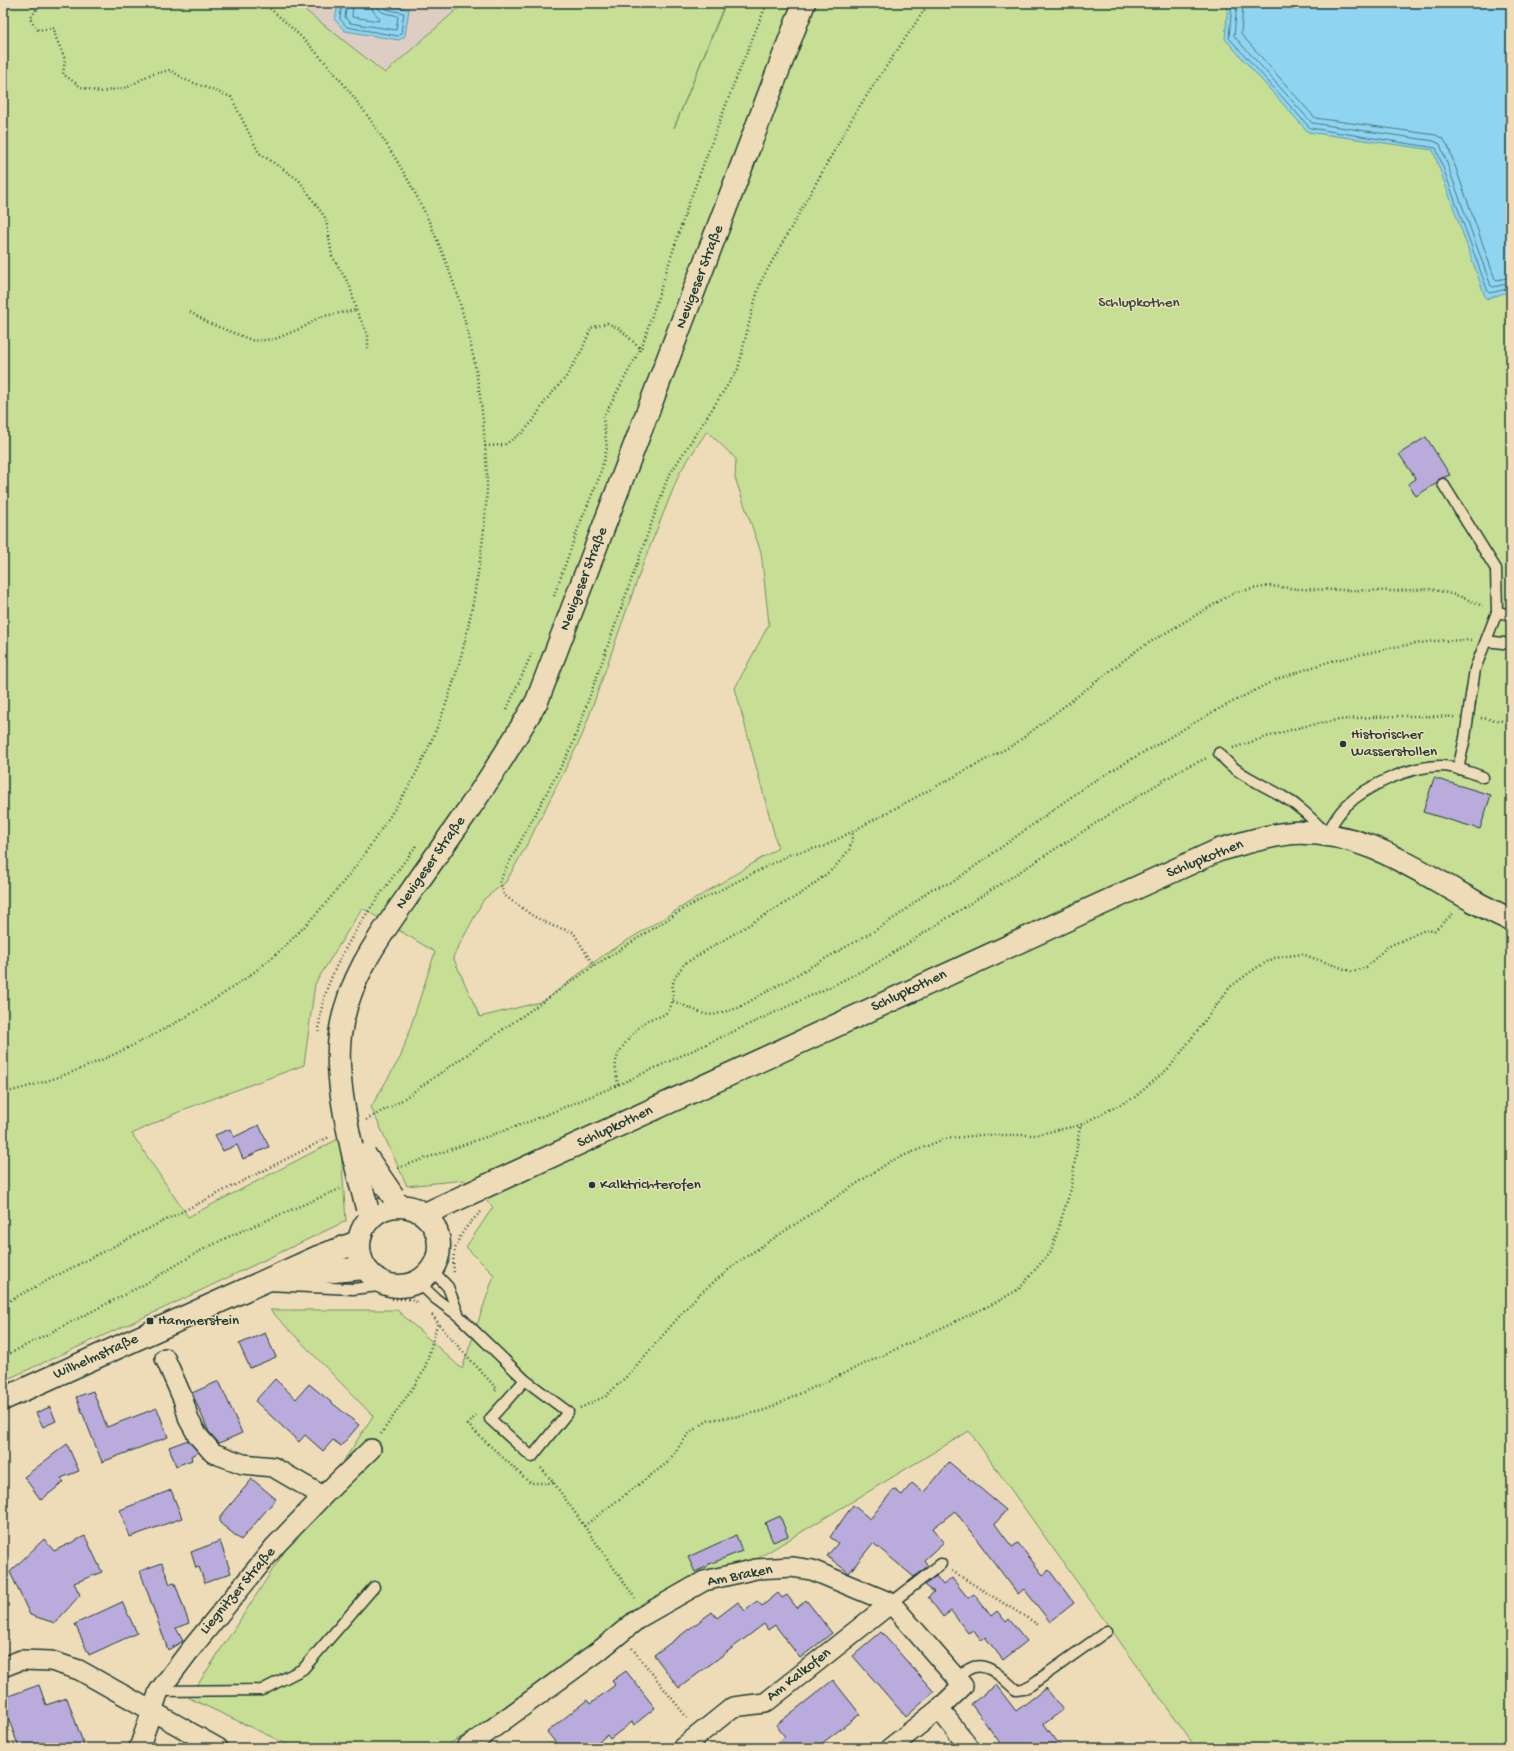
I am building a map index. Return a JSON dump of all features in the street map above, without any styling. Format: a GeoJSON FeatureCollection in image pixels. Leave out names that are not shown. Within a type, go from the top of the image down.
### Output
{"type":"FeatureCollection","features":[{"type":"Feature","properties":{"kind":"main road","name":"Nevigeser Straße"},"geometry":{"type":"LineString","coordinates":[[397,1201],[341,1132],[340,1037],[345,1008],[354,982],[378,939],[484,788],[537,701],[804,3]]}},
{"type":"Feature","properties":{"kind":"main road","name":"Schlupkothen"},"geometry":{"type":"LineString","coordinates":[[425,1214],[501,1181],[687,1093],[1219,850],[1266,836],[1294,833],[1327,834],[1361,842],[1404,861],[1470,900],[1511,920]]}},
{"type":"Feature","properties":{"kind":"main road","name":"Nevigeser Straße"},"geometry":{"type":"LineString","coordinates":[[360,1157],[369,1213]]}},
{"type":"Feature","properties":{"kind":"main road","name":"Schlupkothen"},"geometry":{"type":"LineString","coordinates":[[438,1234],[450,1220],[501,1181]]}},
{"type":"Feature","properties":{"kind":"main road"},"geometry":{"type":"LineString","coordinates":[[397,1201],[425,1214],[433,1224],[438,1234],[440,1247],[437,1259],[425,1276],[389,1292],[365,1268],[360,1255],[358,1242],[369,1213],[391,1206],[397,1201]]}},
{"type":"Feature","properties":{"kind":"main road","name":"Wilhelmstraße"},"geometry":{"type":"LineString","coordinates":[[3,1399],[267,1281],[318,1256],[358,1242]]}},
{"type":"Feature","properties":{"kind":"main road","name":"Wilhelmstraße"},"geometry":{"type":"LineString","coordinates":[[267,1281],[365,1268]]}},
{"type":"Feature","properties":{"kind":"street"},"geometry":{"type":"LineString","coordinates":[[165,1358],[189,1420],[198,1436],[213,1453],[243,1464],[273,1467],[322,1496]]}},
{"type":"Feature","properties":{"kind":"street","name":"Liegnitzer Straße"},"geometry":{"type":"LineString","coordinates":[[139,1748],[159,1691],[215,1619],[271,1552],[322,1496],[371,1448]]}},
{"type":"Feature","properties":{"kind":"street","name":"Am Braken"},"geometry":{"type":"LineString","coordinates":[[466,1748],[600,1650],[646,1614],[704,1581],[756,1569],[792,1567],[812,1570],[891,1603],[956,1678]]}},
{"type":"Feature","properties":{"kind":"street","name":"Am Kalkofen"},"geometry":{"type":"LineString","coordinates":[[682,1748],[733,1707],[765,1703],[891,1603]]}},
{"type":"Feature","properties":{"kind":"street"},"geometry":{"type":"LineString","coordinates":[[3,1667],[21,1660],[51,1661],[79,1670],[151,1712],[218,1748]]}},
{"type":"Feature","properties":{"kind":"street"},"geometry":{"type":"LineString","coordinates":[[890,1748],[939,1709],[963,1686],[956,1678]]}},
{"type":"Feature","properties":{"kind":"street"},"geometry":{"type":"LineString","coordinates":[[939,1709],[970,1748]]}},
{"type":"Feature","properties":{"kind":"lane"},"geometry":{"type":"LineString","coordinates":[[1443,484],[1496,570],[1497,612],[1479,655],[1475,669],[1465,738],[1458,769]]}},
{"type":"Feature","properties":{"kind":"lane"},"geometry":{"type":"LineString","coordinates":[[1497,612],[1511,615]]}},
{"type":"Feature","properties":{"kind":"lane"},"geometry":{"type":"LineString","coordinates":[[1486,641],[1511,644]]}},
{"type":"Feature","properties":{"kind":"lane"},"geometry":{"type":"LineString","coordinates":[[1219,753],[1227,764],[1239,773],[1299,806],[1327,834],[1336,817],[1356,797],[1391,778],[1428,767],[1442,766],[1458,769],[1483,777]]}},
{"type":"Feature","properties":{"kind":"lane"},"geometry":{"type":"LineString","coordinates":[[425,1276],[436,1299],[459,1316],[526,1380],[568,1412],[532,1457],[490,1418],[526,1380]]}},
{"type":"Feature","properties":{"kind":"lane"},"geometry":{"type":"LineString","coordinates":[[425,1276],[448,1287],[459,1316]]}},
{"type":"Feature","properties":{"kind":"lane"},"geometry":{"type":"LineString","coordinates":[[267,1281],[389,1292]]}},
{"type":"Feature","properties":{"kind":"lane"},"geometry":{"type":"LineString","coordinates":[[891,1603],[940,1564]]}},
{"type":"Feature","properties":{"kind":"lane"},"geometry":{"type":"LineString","coordinates":[[159,1691],[262,1690],[303,1669],[374,1588]]}},
{"type":"Feature","properties":{"kind":"lane"},"geometry":{"type":"LineString","coordinates":[[956,1678],[970,1668],[980,1666],[988,1668],[1016,1690],[1023,1689],[1030,1686],[1107,1631]]}},
{"type":"Feature","properties":{"kind":"path"},"geometry":{"type":"LineString","coordinates":[[31,3],[36,10],[30,19],[38,30],[54,28],[56,38],[65,59],[64,74],[81,87],[100,92],[128,86],[149,75],[170,70],[186,80],[231,97],[259,153],[299,180],[326,219],[332,256],[350,286],[356,310],[368,335],[368,350]]}},
{"type":"Feature","properties":{"kind":"path"},"geometry":{"type":"LineString","coordinates":[[3,1093],[79,1071],[129,1048],[188,1016],[272,957],[301,930],[361,860],[414,775],[430,742],[452,688],[470,625],[485,521],[487,483],[485,446],[475,357],[461,306],[438,242],[419,200],[393,154],[358,102],[331,69],[275,13],[262,3]]}},
{"type":"Feature","properties":{"kind":"path"},"geometry":{"type":"LineString","coordinates":[[554,597],[601,470],[607,448],[602,418],[641,349],[687,208],[735,81],[767,3]]}},
{"type":"Feature","properties":{"kind":"path"},"geometry":{"type":"LineString","coordinates":[[594,966],[573,932],[554,926],[533,916],[504,895],[500,882],[572,746],[668,477],[738,369],[750,315],[760,283],[857,110],[928,3]]}},
{"type":"Feature","properties":{"kind":"path"},"geometry":{"type":"LineString","coordinates":[[190,312],[211,324],[238,336],[254,341],[275,339],[304,327],[320,317],[356,310]]}},
{"type":"Feature","properties":{"kind":"path"},"geometry":{"type":"LineString","coordinates":[[485,446],[504,445],[522,433],[533,421],[546,400],[566,377],[582,350],[591,328],[606,323],[620,329],[641,349]]}},
{"type":"Feature","properties":{"kind":"path"},"geometry":{"type":"LineString","coordinates":[[3,1304],[80,1262],[233,1187],[399,1102],[594,966],[687,907],[791,854],[826,846],[1015,744],[1140,648],[1235,592],[1270,586],[1299,589],[1394,591],[1431,589],[1459,596],[1497,612]]}},
{"type":"Feature","properties":{"kind":"path"},"geometry":{"type":"LineString","coordinates":[[673,1001],[704,1014],[713,1015],[738,1008],[874,931],[899,915],[931,889],[953,882],[1089,784],[1213,712],[1277,679],[1328,662],[1394,646],[1434,641],[1486,641]]}},
{"type":"Feature","properties":{"kind":"path"},"geometry":{"type":"LineString","coordinates":[[504,716],[534,648]]}},
{"type":"Feature","properties":{"kind":"path"},"geometry":{"type":"LineString","coordinates":[[397,1168],[531,1121],[618,1085],[821,992],[877,964],[1143,793],[1184,768],[1219,753],[1300,728],[1347,719],[1383,717],[1459,717]]}},
{"type":"Feature","properties":{"kind":"path"},"geometry":{"type":"LineString","coordinates":[[1474,718],[1511,722]]}},
{"type":"Feature","properties":{"kind":"path"},"geometry":{"type":"LineString","coordinates":[[618,1085],[616,1069],[617,1058],[628,1039],[641,1025],[649,1019],[659,1018],[668,1012],[673,1001],[674,980],[684,964],[805,891],[834,868],[850,849],[854,831]]}},
{"type":"Feature","properties":{"kind":"path"},"geometry":{"type":"LineString","coordinates":[[319,1033],[319,1018],[336,963],[380,895],[417,846]]}},
{"type":"Feature","properties":{"kind":"path"},"geometry":{"type":"LineString","coordinates":[[568,1412],[606,1396],[630,1373],[697,1296],[738,1262],[892,1161],[944,1138],[1035,1135],[1080,1125],[1136,1097],[1170,1067],[1230,988],[1256,968],[1274,958],[1302,954],[1353,972],[1366,967],[1387,947],[1425,930],[1434,931],[1470,900]]}},
{"type":"Feature","properties":{"kind":"path"},"geometry":{"type":"LineString","coordinates":[[584,1526],[667,1463],[689,1433],[709,1420],[741,1416],[765,1410],[995,1303],[1020,1289],[1051,1251],[1071,1189],[1080,1125]]}},
{"type":"Feature","properties":{"kind":"path"},"geometry":{"type":"LineString","coordinates":[[3,1357],[144,1284],[215,1243],[332,1192]]}},
{"type":"Feature","properties":{"kind":"path"},"geometry":{"type":"LineString","coordinates":[[448,1287],[456,1280],[453,1264],[456,1244],[462,1231],[484,1209]]}},
{"type":"Feature","properties":{"kind":"path"},"geometry":{"type":"LineString","coordinates":[[389,1292],[411,1299],[425,1307],[436,1299]]}},
{"type":"Feature","properties":{"kind":"path"},"geometry":{"type":"LineString","coordinates":[[371,1448],[424,1372],[438,1322]]}},
{"type":"Feature","properties":{"kind":"path"},"geometry":{"type":"LineString","coordinates":[[532,1457],[554,1483],[646,1614]]}},
{"type":"Feature","properties":{"kind":"path"},"geometry":{"type":"LineString","coordinates":[[940,1564],[1040,1626]]}},
{"type":"Feature","properties":{"kind":"path"},"geometry":{"type":"LineString","coordinates":[[642,1660],[700,1734]]}},
{"type":"Feature","properties":{"kind":"shaded area"},"geometry":{"type":"Polygon","coordinates":[[[296,3],[464,3],[385,73],[296,3]]]}},
{"type":"Feature","properties":{"kind":"green space"},"geometry":{"type":"Polygon","coordinates":[[[3,3],[296,3],[385,73],[464,3],[725,3],[674,128],[726,3],[1511,3],[1511,1748],[1196,1748],[969,1431],[443,1748],[295,1748],[189,1698],[373,1416],[270,1310],[397,1310],[462,1369],[494,1275],[466,1247],[493,1207],[464,1180],[407,1186],[371,1107],[401,1056],[435,952],[362,908],[315,984],[304,1065],[185,1109],[132,1134],[188,1217],[340,1138],[346,1221],[162,1309],[3,1381],[3,3]],[[707,431],[680,472],[643,564],[582,736],[530,839],[506,882],[484,899],[453,957],[480,1017],[544,1001],[605,954],[778,848],[735,688],[769,624],[761,552],[735,478],[736,459],[707,431]]]}},
{"type":"Feature","properties":{"kind":"water"},"geometry":{"type":"Polygon","coordinates":[[[338,3],[375,3],[409,9],[405,36],[399,40],[345,31],[335,20],[338,3]]]}},
{"type":"Feature","properties":{"kind":"water"},"geometry":{"type":"Polygon","coordinates":[[[1228,3],[1511,3],[1511,291],[1486,299],[1433,150],[1308,132],[1225,39],[1228,3]]]}},
{"type":"Feature","properties":{"kind":"building"},"geometry":{"type":"Polygon","coordinates":[[[1426,437],[1450,475],[1439,479],[1437,483],[1416,496],[1408,484],[1416,479],[1399,454],[1426,437]]]}},
{"type":"Feature","properties":{"kind":"building"},"geometry":{"type":"Polygon","coordinates":[[[1434,778],[1491,795],[1480,829],[1423,812],[1434,778]]]}},
{"type":"Feature","properties":{"kind":"building"},"geometry":{"type":"Polygon","coordinates":[[[259,1125],[269,1147],[243,1159],[237,1145],[223,1151],[215,1135],[230,1129],[234,1137],[259,1125]]]}},
{"type":"Feature","properties":{"kind":"building"},"geometry":{"type":"Polygon","coordinates":[[[265,1333],[276,1357],[250,1368],[239,1344],[265,1333]]]}},
{"type":"Feature","properties":{"kind":"building"},"geometry":{"type":"Polygon","coordinates":[[[275,1379],[296,1399],[309,1384],[359,1425],[341,1446],[333,1440],[323,1451],[305,1435],[299,1442],[255,1401],[275,1379]]]}},
{"type":"Feature","properties":{"kind":"building"},"geometry":{"type":"Polygon","coordinates":[[[219,1381],[242,1433],[219,1443],[209,1432],[192,1393],[219,1381]]]}},
{"type":"Feature","properties":{"kind":"building"},"geometry":{"type":"Polygon","coordinates":[[[93,1391],[107,1427],[157,1408],[168,1437],[102,1462],[76,1397],[93,1391]]]}},
{"type":"Feature","properties":{"kind":"building"},"geometry":{"type":"Polygon","coordinates":[[[50,1407],[56,1421],[43,1427],[36,1413],[50,1407]]]}},
{"type":"Feature","properties":{"kind":"building"},"geometry":{"type":"Polygon","coordinates":[[[188,1440],[198,1452],[191,1456],[192,1460],[176,1466],[169,1447],[188,1440]]]}},
{"type":"Feature","properties":{"kind":"building"},"geometry":{"type":"Polygon","coordinates":[[[67,1444],[79,1471],[61,1478],[64,1482],[41,1500],[24,1477],[67,1444]]]}},
{"type":"Feature","properties":{"kind":"building"},"geometry":{"type":"Polygon","coordinates":[[[949,1462],[1006,1510],[995,1524],[1012,1547],[1018,1543],[1043,1575],[1049,1570],[1074,1603],[1050,1622],[1024,1589],[1018,1594],[955,1511],[933,1528],[944,1542],[924,1560],[928,1566],[914,1577],[873,1543],[849,1573],[827,1556],[838,1543],[830,1537],[853,1505],[870,1519],[894,1489],[902,1495],[912,1483],[924,1493],[949,1462]]]}},
{"type":"Feature","properties":{"kind":"building"},"geometry":{"type":"Polygon","coordinates":[[[252,1479],[276,1499],[241,1540],[220,1523],[220,1517],[252,1479]]]}},
{"type":"Feature","properties":{"kind":"building"},"geometry":{"type":"Polygon","coordinates":[[[171,1490],[182,1518],[130,1537],[120,1510],[171,1490]]]}},
{"type":"Feature","properties":{"kind":"building"},"geometry":{"type":"Polygon","coordinates":[[[780,1516],[788,1536],[773,1542],[765,1523],[780,1516]]]}},
{"type":"Feature","properties":{"kind":"building"},"geometry":{"type":"Polygon","coordinates":[[[736,1535],[742,1551],[707,1565],[708,1566],[695,1572],[688,1557],[736,1535]]]}},
{"type":"Feature","properties":{"kind":"building"},"geometry":{"type":"Polygon","coordinates":[[[85,1536],[102,1572],[74,1583],[80,1595],[55,1623],[30,1615],[10,1572],[44,1539],[54,1551],[85,1536]]]}},
{"type":"Feature","properties":{"kind":"building"},"geometry":{"type":"Polygon","coordinates":[[[220,1541],[231,1573],[205,1583],[199,1567],[196,1568],[191,1552],[220,1541]]]}},
{"type":"Feature","properties":{"kind":"building"},"geometry":{"type":"Polygon","coordinates":[[[162,1563],[170,1584],[175,1583],[189,1623],[176,1628],[183,1641],[168,1650],[140,1571],[162,1563]]]}},
{"type":"Feature","properties":{"kind":"building"},"geometry":{"type":"Polygon","coordinates":[[[936,1576],[943,1585],[952,1578],[968,1598],[974,1594],[991,1616],[997,1611],[1006,1622],[1009,1619],[1027,1641],[1003,1660],[985,1637],[981,1641],[973,1630],[968,1633],[951,1611],[943,1617],[928,1597],[934,1592],[925,1585],[936,1576]]]}},
{"type":"Feature","properties":{"kind":"building"},"geometry":{"type":"Polygon","coordinates":[[[778,1593],[782,1598],[787,1595],[797,1608],[806,1600],[832,1633],[800,1658],[775,1625],[768,1630],[764,1624],[679,1688],[654,1655],[712,1612],[717,1618],[738,1602],[745,1611],[757,1601],[762,1606],[778,1593]]]}},
{"type":"Feature","properties":{"kind":"building"},"geometry":{"type":"Polygon","coordinates":[[[122,1602],[137,1633],[89,1655],[75,1624],[122,1602]]]}},
{"type":"Feature","properties":{"kind":"building"},"geometry":{"type":"Polygon","coordinates":[[[881,1632],[934,1692],[906,1717],[853,1656],[881,1632]]]}},
{"type":"Feature","properties":{"kind":"building"},"geometry":{"type":"Polygon","coordinates":[[[626,1671],[655,1708],[634,1725],[632,1722],[610,1739],[607,1735],[590,1748],[560,1748],[547,1732],[587,1700],[590,1704],[615,1685],[612,1681],[626,1671]]]}},
{"type":"Feature","properties":{"kind":"building"},"geometry":{"type":"Polygon","coordinates":[[[833,1680],[860,1714],[816,1748],[771,1748],[785,1737],[776,1725],[833,1680]]]}},
{"type":"Feature","properties":{"kind":"building"},"geometry":{"type":"Polygon","coordinates":[[[39,1685],[46,1705],[67,1698],[85,1748],[19,1748],[3,1703],[3,1698],[39,1685]]]}},
{"type":"Feature","properties":{"kind":"building"},"geometry":{"type":"Polygon","coordinates":[[[996,1685],[1016,1711],[1046,1688],[1063,1710],[1044,1724],[1062,1748],[1004,1748],[971,1704],[996,1685]]]}},
{"type":"Feature","properties":{"kind":"place","name":"Historischer Wasserstollen"},"geometry":{"type":"Point","coordinates":[1343,744]}},
{"type":"Feature","properties":{"kind":"place","name":"Kalktrichterofen"},"geometry":{"type":"Point","coordinates":[592,1185]}},
{"type":"Feature","properties":{"kind":"place","name":"Hammerstein"},"geometry":{"type":"Point","coordinates":[150,1321]}}]}
